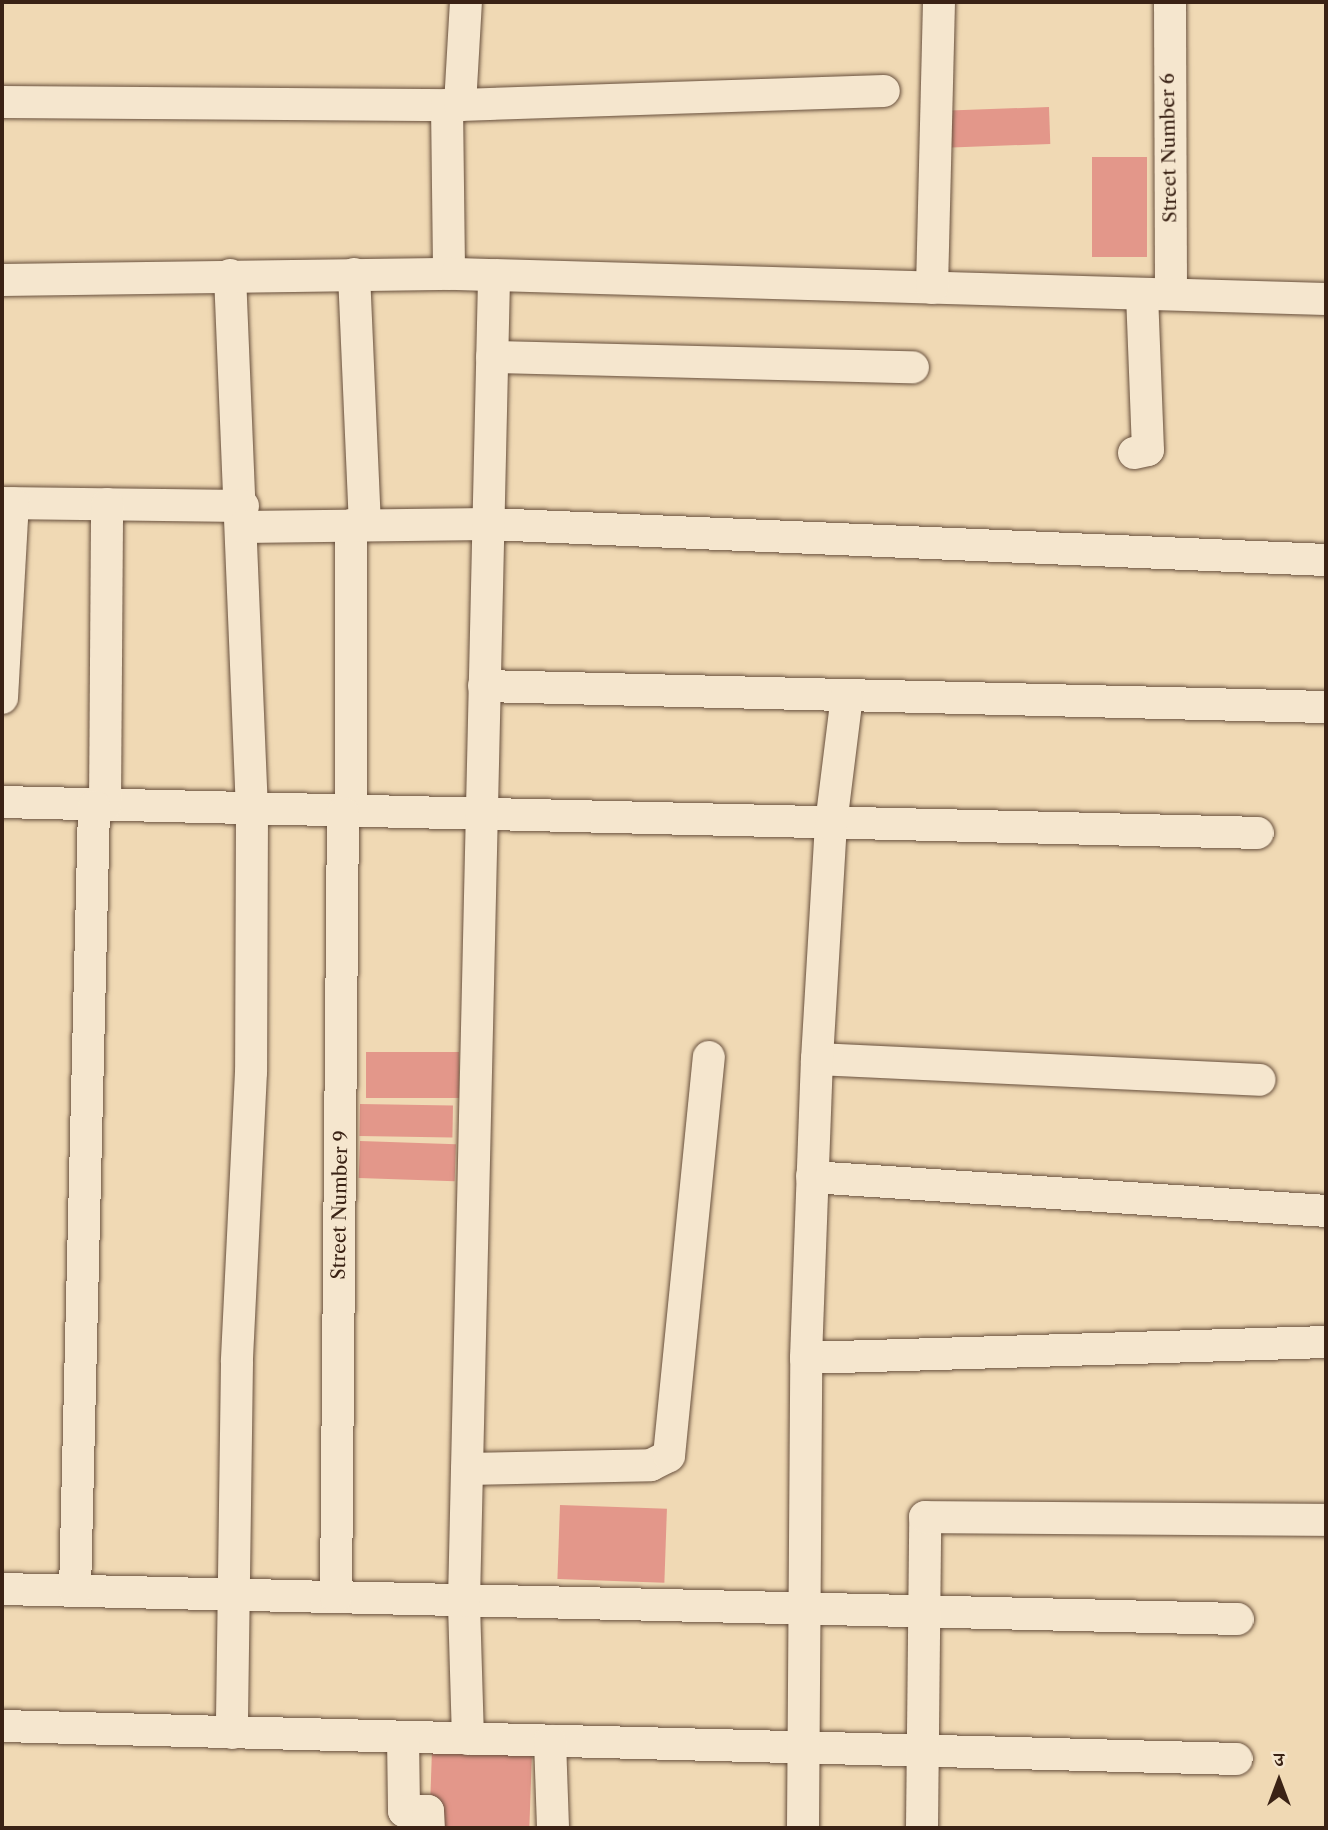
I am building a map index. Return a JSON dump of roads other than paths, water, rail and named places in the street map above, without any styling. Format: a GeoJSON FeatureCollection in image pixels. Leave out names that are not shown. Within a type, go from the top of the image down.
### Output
{"type":"FeatureCollection","features":[{"type":"Feature","properties":{"kind":"street"},"geometry":{"type":"LineString","coordinates":[[449,274],[454,105],[466,2]]}},
{"type":"Feature","properties":{"kind":"street"},"geometry":{"type":"LineString","coordinates":[[932,288],[939,2]]}},
{"type":"Feature","properties":{"kind":"street","name":"Street Number 6"},"geometry":{"type":"LineString","coordinates":[[1134,453],[1148,450],[1170,2]]}},
{"type":"Feature","properties":{"kind":"street"},"geometry":{"type":"LineString","coordinates":[[2,102],[454,105],[884,91]]}},
{"type":"Feature","properties":{"kind":"street","name":"Street Number 9"},"geometry":{"type":"LineString","coordinates":[[337,1597],[347,813],[358,525],[354,274]]}},
{"type":"Feature","properties":{"kind":"street"},"geometry":{"type":"LineString","coordinates":[[2,280],[449,274],[1326,299]]}},
{"type":"Feature","properties":{"kind":"street"},"geometry":{"type":"LineString","coordinates":[[230,275],[243,516],[252,811],[251,1072],[237,1363],[232,1733]]}},
{"type":"Feature","properties":{"kind":"street"},"geometry":{"type":"LineString","coordinates":[[468,1739],[464,1601],[494,275]]}},
{"type":"Feature","properties":{"kind":"street"},"geometry":{"type":"LineString","coordinates":[[492,357],[913,367]]}},
{"type":"Feature","properties":{"kind":"street"},"geometry":{"type":"LineString","coordinates":[[2,698],[8,503],[107,504],[358,525],[488,524],[1326,560]]}},
{"type":"Feature","properties":{"kind":"street"},"geometry":{"type":"LineString","coordinates":[[75,1591],[107,504]]}},
{"type":"Feature","properties":{"kind":"street"},"geometry":{"type":"LineString","coordinates":[[484,686],[1326,707]]}},
{"type":"Feature","properties":{"kind":"street"},"geometry":{"type":"LineString","coordinates":[[803,1828],[806,1358],[812,1177],[831,824],[847,695]]}},
{"type":"Feature","properties":{"kind":"street"},"geometry":{"type":"LineString","coordinates":[[2,803],[481,817],[1258,833]]}},
{"type":"Feature","properties":{"kind":"street"},"geometry":{"type":"LineString","coordinates":[[467,1469],[650,1465],[668,1457],[709,1057]]}},
{"type":"Feature","properties":{"kind":"street"},"geometry":{"type":"LineString","coordinates":[[817,1059],[1260,1080]]}},
{"type":"Feature","properties":{"kind":"street"},"geometry":{"type":"LineString","coordinates":[[812,1177],[1326,1211]]}},
{"type":"Feature","properties":{"kind":"street"},"geometry":{"type":"LineString","coordinates":[[806,1358],[1326,1342]]}},
{"type":"Feature","properties":{"kind":"street"},"geometry":{"type":"LineString","coordinates":[[922,1828],[925,1517],[1326,1520]]}},
{"type":"Feature","properties":{"kind":"street"},"geometry":{"type":"LineString","coordinates":[[2,1589],[1238,1619]]}},
{"type":"Feature","properties":{"kind":"street"},"geometry":{"type":"LineString","coordinates":[[2,1726],[1237,1759]]}},
{"type":"Feature","properties":{"kind":"street"},"geometry":{"type":"LineString","coordinates":[[403,1737],[404,1811],[428,1811],[429,1828]]}},
{"type":"Feature","properties":{"kind":"street"},"geometry":{"type":"LineString","coordinates":[[550,1741],[553,1828]]}}]}
